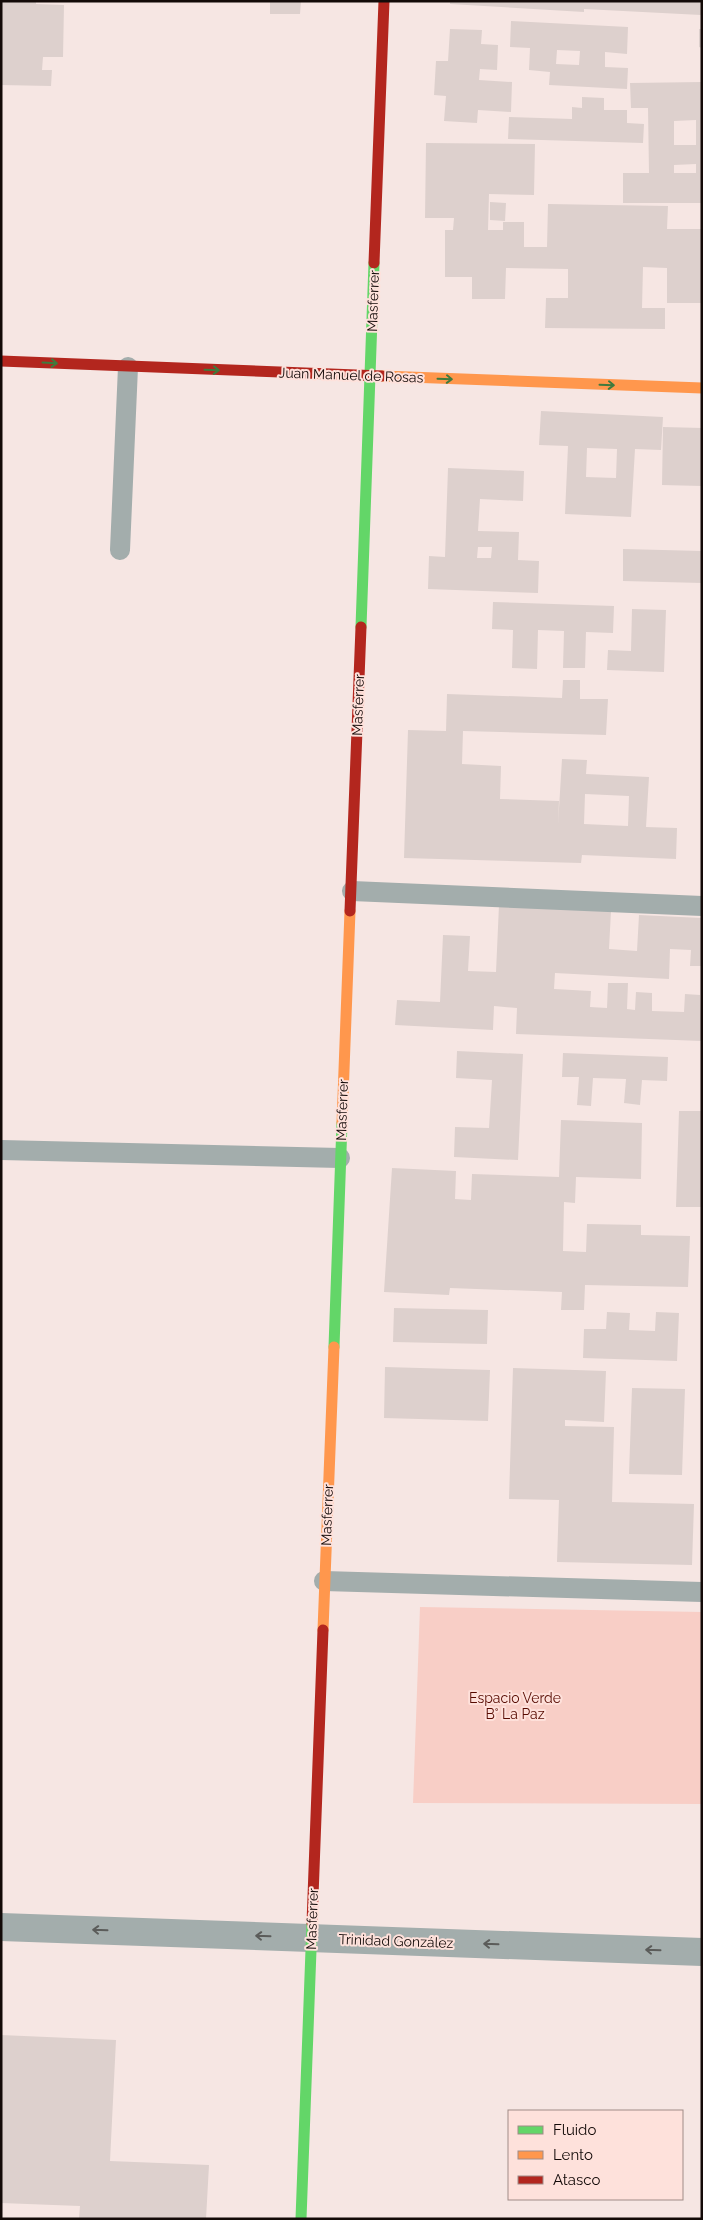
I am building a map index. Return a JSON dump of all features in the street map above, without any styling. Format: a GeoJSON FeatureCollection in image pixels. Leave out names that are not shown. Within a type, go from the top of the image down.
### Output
{"type":"FeatureCollection","features":[{"type":"Feature","properties":{"kind":"street","name":"Masferrer"},"geometry":{"type":"LineString","coordinates":[[300,2219],[340,1158],[352,891],[384,1]]}},
{"type":"Feature","properties":{"kind":"street","name":"Juan Manuel de Rosas"},"geometry":{"type":"LineString","coordinates":[[1,361],[702,388]]}},
{"type":"Feature","properties":{"kind":"street","name":"Trinidad González"},"geometry":{"type":"LineString","coordinates":[[1,1927],[702,1952]]}},
{"type":"Feature","properties":{"kind":"lane"},"geometry":{"type":"LineString","coordinates":[[120,550],[128,367]]}},
{"type":"Feature","properties":{"kind":"lane"},"geometry":{"type":"LineString","coordinates":[[352,891],[702,906]]}},
{"type":"Feature","properties":{"kind":"lane"},"geometry":{"type":"LineString","coordinates":[[1,1150],[340,1158]]}},
{"type":"Feature","properties":{"kind":"lane"},"geometry":{"type":"LineString","coordinates":[[324,1581],[702,1592]]}},
{"type":"Feature","properties":{"kind":"green space","name":"Espacio Verde B° La Paz"},"geometry":{"type":"Polygon","coordinates":[[[420,1607],[702,1612],[702,1804],[413,1803],[420,1607]]]}},
{"type":"Feature","properties":{"kind":"building"},"geometry":{"type":"Polygon","coordinates":[[[1,1],[36,1],[36,4],[64,5],[63,57],[43,57],[42,70],[52,70],[51,86],[1,85],[1,1]]]}},
{"type":"Feature","properties":{"kind":"building"},"geometry":{"type":"Polygon","coordinates":[[[270,1],[301,1],[300,14],[270,14],[270,1]]]}},
{"type":"Feature","properties":{"kind":"building"},"geometry":{"type":"Polygon","coordinates":[[[450,1],[702,1],[702,9],[701,15],[584,9],[584,12],[450,4],[450,1]]]}},
{"type":"Feature","properties":{"kind":"building"},"geometry":{"type":"Polygon","coordinates":[[[511,21],[628,27],[627,54],[605,52],[605,67],[628,68],[627,89],[549,85],[550,72],[529,70],[530,48],[510,47],[511,21]],[[557,50],[556,64],[579,65],[580,51],[557,50]]]}},
{"type":"Feature","properties":{"kind":"building"},"geometry":{"type":"Polygon","coordinates":[[[450,29],[482,30],[481,44],[498,45],[497,70],[480,69],[479,80],[512,82],[511,112],[478,110],[477,123],[444,121],[446,96],[434,95],[436,61],[448,61],[450,29]]]}},
{"type":"Feature","properties":{"kind":"building"},"geometry":{"type":"Polygon","coordinates":[[[699,29],[702,29],[702,48],[699,47],[699,29]]]}},
{"type":"Feature","properties":{"kind":"building"},"geometry":{"type":"Polygon","coordinates":[[[702,82],[702,203],[623,203],[623,173],[649,173],[648,108],[631,108],[630,83],[702,82]],[[696,120],[674,121],[674,145],[696,145],[696,120]],[[696,164],[674,165],[674,173],[696,173],[696,164]]]}},
{"type":"Feature","properties":{"kind":"building"},"geometry":{"type":"Polygon","coordinates":[[[582,97],[604,98],[604,110],[627,110],[627,123],[644,124],[643,143],[508,139],[509,117],[572,119],[572,107],[582,108],[582,97]]]}},
{"type":"Feature","properties":{"kind":"building"},"geometry":{"type":"Polygon","coordinates":[[[426,143],[535,144],[534,195],[489,194],[488,230],[503,230],[503,222],[524,222],[524,247],[547,247],[548,204],[668,206],[667,229],[702,229],[702,303],[667,303],[667,268],[643,267],[642,308],[665,308],[665,329],[545,328],[546,298],[568,298],[568,269],[506,268],[505,299],[472,299],[472,277],[445,277],[445,230],[453,230],[454,218],[425,218],[426,143]]]}},
{"type":"Feature","properties":{"kind":"building"},"geometry":{"type":"Polygon","coordinates":[[[490,202],[506,203],[505,221],[490,220],[490,202]]]}},
{"type":"Feature","properties":{"kind":"building"},"geometry":{"type":"Polygon","coordinates":[[[541,411],[663,417],[661,450],[635,449],[631,517],[565,514],[568,446],[539,445],[541,411]],[[587,448],[586,477],[616,478],[617,449],[587,448]]]}},
{"type":"Feature","properties":{"kind":"building"},"geometry":{"type":"Polygon","coordinates":[[[663,427],[702,428],[702,486],[662,485],[663,427]]]}},
{"type":"Feature","properties":{"kind":"building"},"geometry":{"type":"Polygon","coordinates":[[[448,468],[524,471],[523,501],[480,499],[478,531],[519,532],[518,560],[539,561],[538,593],[428,589],[429,556],[445,557],[448,468]],[[478,547],[477,558],[491,558],[492,547],[478,547]]]}},
{"type":"Feature","properties":{"kind":"building"},"geometry":{"type":"Polygon","coordinates":[[[623,549],[702,551],[702,583],[623,581],[623,549]]]}},
{"type":"Feature","properties":{"kind":"building"},"geometry":{"type":"Polygon","coordinates":[[[493,602],[614,606],[613,633],[586,632],[585,668],[563,668],[564,631],[538,630],[537,669],[512,668],[513,630],[492,629],[493,602]]]}},
{"type":"Feature","properties":{"kind":"building"},"geometry":{"type":"Polygon","coordinates":[[[632,609],[666,610],[664,672],[607,670],[608,650],[631,651],[632,609]]]}},
{"type":"Feature","properties":{"kind":"building"},"geometry":{"type":"Polygon","coordinates":[[[563,680],[580,680],[580,699],[608,699],[606,735],[463,731],[462,764],[501,766],[500,799],[559,801],[558,825],[562,759],[587,760],[586,774],[649,777],[646,827],[677,828],[676,859],[582,855],[581,863],[404,858],[408,730],[446,731],[447,694],[562,698],[563,680]],[[585,794],[584,824],[628,826],[629,796],[585,794]]]}},
{"type":"Feature","properties":{"kind":"building"},"geometry":{"type":"Polygon","coordinates":[[[499,905],[611,911],[609,949],[637,951],[639,915],[702,918],[702,966],[690,966],[691,950],[670,949],[669,979],[555,973],[554,989],[591,991],[590,1007],[607,1008],[608,983],[628,983],[627,1009],[635,1010],[636,992],[652,993],[652,1011],[684,1012],[685,994],[700,995],[702,1041],[516,1034],[517,1008],[494,1006],[493,1030],[395,1025],[397,1000],[440,1002],[443,935],[470,936],[468,971],[496,972],[499,905]]]}},
{"type":"Feature","properties":{"kind":"building"},"geometry":{"type":"Polygon","coordinates":[[[457,1051],[523,1054],[518,1160],[454,1157],[455,1127],[489,1128],[492,1080],[456,1078],[457,1051]]]}},
{"type":"Feature","properties":{"kind":"building"},"geometry":{"type":"Polygon","coordinates":[[[563,1053],[668,1057],[667,1081],[642,1080],[640,1105],[624,1103],[626,1079],[593,1078],[591,1106],[577,1105],[579,1077],[562,1077],[563,1053]]]}},
{"type":"Feature","properties":{"kind":"building"},"geometry":{"type":"Polygon","coordinates":[[[679,1111],[702,1111],[702,1207],[676,1207],[679,1111]]]}},
{"type":"Feature","properties":{"kind":"building"},"geometry":{"type":"Polygon","coordinates":[[[561,1120],[642,1123],[641,1179],[576,1177],[575,1203],[564,1202],[563,1251],[586,1252],[587,1224],[641,1225],[641,1235],[690,1236],[688,1287],[585,1285],[584,1310],[561,1310],[562,1292],[450,1288],[449,1295],[384,1292],[392,1168],[456,1171],[455,1199],[471,1200],[472,1174],[559,1177],[561,1120]]]}},
{"type":"Feature","properties":{"kind":"building"},"geometry":{"type":"Polygon","coordinates":[[[394,1308],[488,1310],[487,1344],[393,1342],[394,1308]]]}},
{"type":"Feature","properties":{"kind":"building"},"geometry":{"type":"Polygon","coordinates":[[[607,1312],[630,1313],[629,1330],[655,1331],[656,1312],[679,1313],[677,1361],[583,1358],[584,1329],[606,1329],[607,1312]]]}},
{"type":"Feature","properties":{"kind":"building"},"geometry":{"type":"Polygon","coordinates":[[[385,1367],[490,1370],[488,1421],[384,1418],[385,1367]]]}},
{"type":"Feature","properties":{"kind":"building"},"geometry":{"type":"Polygon","coordinates":[[[513,1368],[606,1371],[604,1422],[565,1420],[565,1426],[614,1427],[612,1502],[694,1504],[692,1565],[557,1562],[559,1500],[509,1499],[513,1368]]]}},
{"type":"Feature","properties":{"kind":"building"},"geometry":{"type":"Polygon","coordinates":[[[632,1388],[685,1389],[682,1475],[629,1474],[632,1388]]]}},
{"type":"Feature","properties":{"kind":"building"},"geometry":{"type":"Polygon","coordinates":[[[1,2035],[116,2040],[110,2161],[209,2165],[206,2219],[79,2219],[80,2206],[1,2203],[1,2035]]]}},
{"type":"Feature","properties":{"kind":"traffic: fast"},"geometry":{"type":"LineString","coordinates":[[361,627],[374,263]]}},
{"type":"Feature","properties":{"kind":"traffic: fast"},"geometry":{"type":"LineString","coordinates":[[334,1347],[342,1123]]}},
{"type":"Feature","properties":{"kind":"traffic: fast"},"geometry":{"type":"LineString","coordinates":[[301,2219],[312,1923]]}},
{"type":"Feature","properties":{"kind":"traffic: slow"},"geometry":{"type":"LineString","coordinates":[[382,376],[702,388]]}},
{"type":"Feature","properties":{"kind":"traffic: slow"},"geometry":{"type":"LineString","coordinates":[[342,1123],[350,911]]}},
{"type":"Feature","properties":{"kind":"traffic: slow"},"geometry":{"type":"LineString","coordinates":[[323,1630],[334,1347]]}},
{"type":"Feature","properties":{"kind":"traffic: jam"},"geometry":{"type":"LineString","coordinates":[[374,263],[384,1]]}},
{"type":"Feature","properties":{"kind":"traffic: jam"},"geometry":{"type":"LineString","coordinates":[[1,361],[382,376]]}},
{"type":"Feature","properties":{"kind":"traffic: jam"},"geometry":{"type":"LineString","coordinates":[[350,911],[361,627]]}},
{"type":"Feature","properties":{"kind":"traffic: jam"},"geometry":{"type":"LineString","coordinates":[[312,1923],[323,1630]]}}]}
